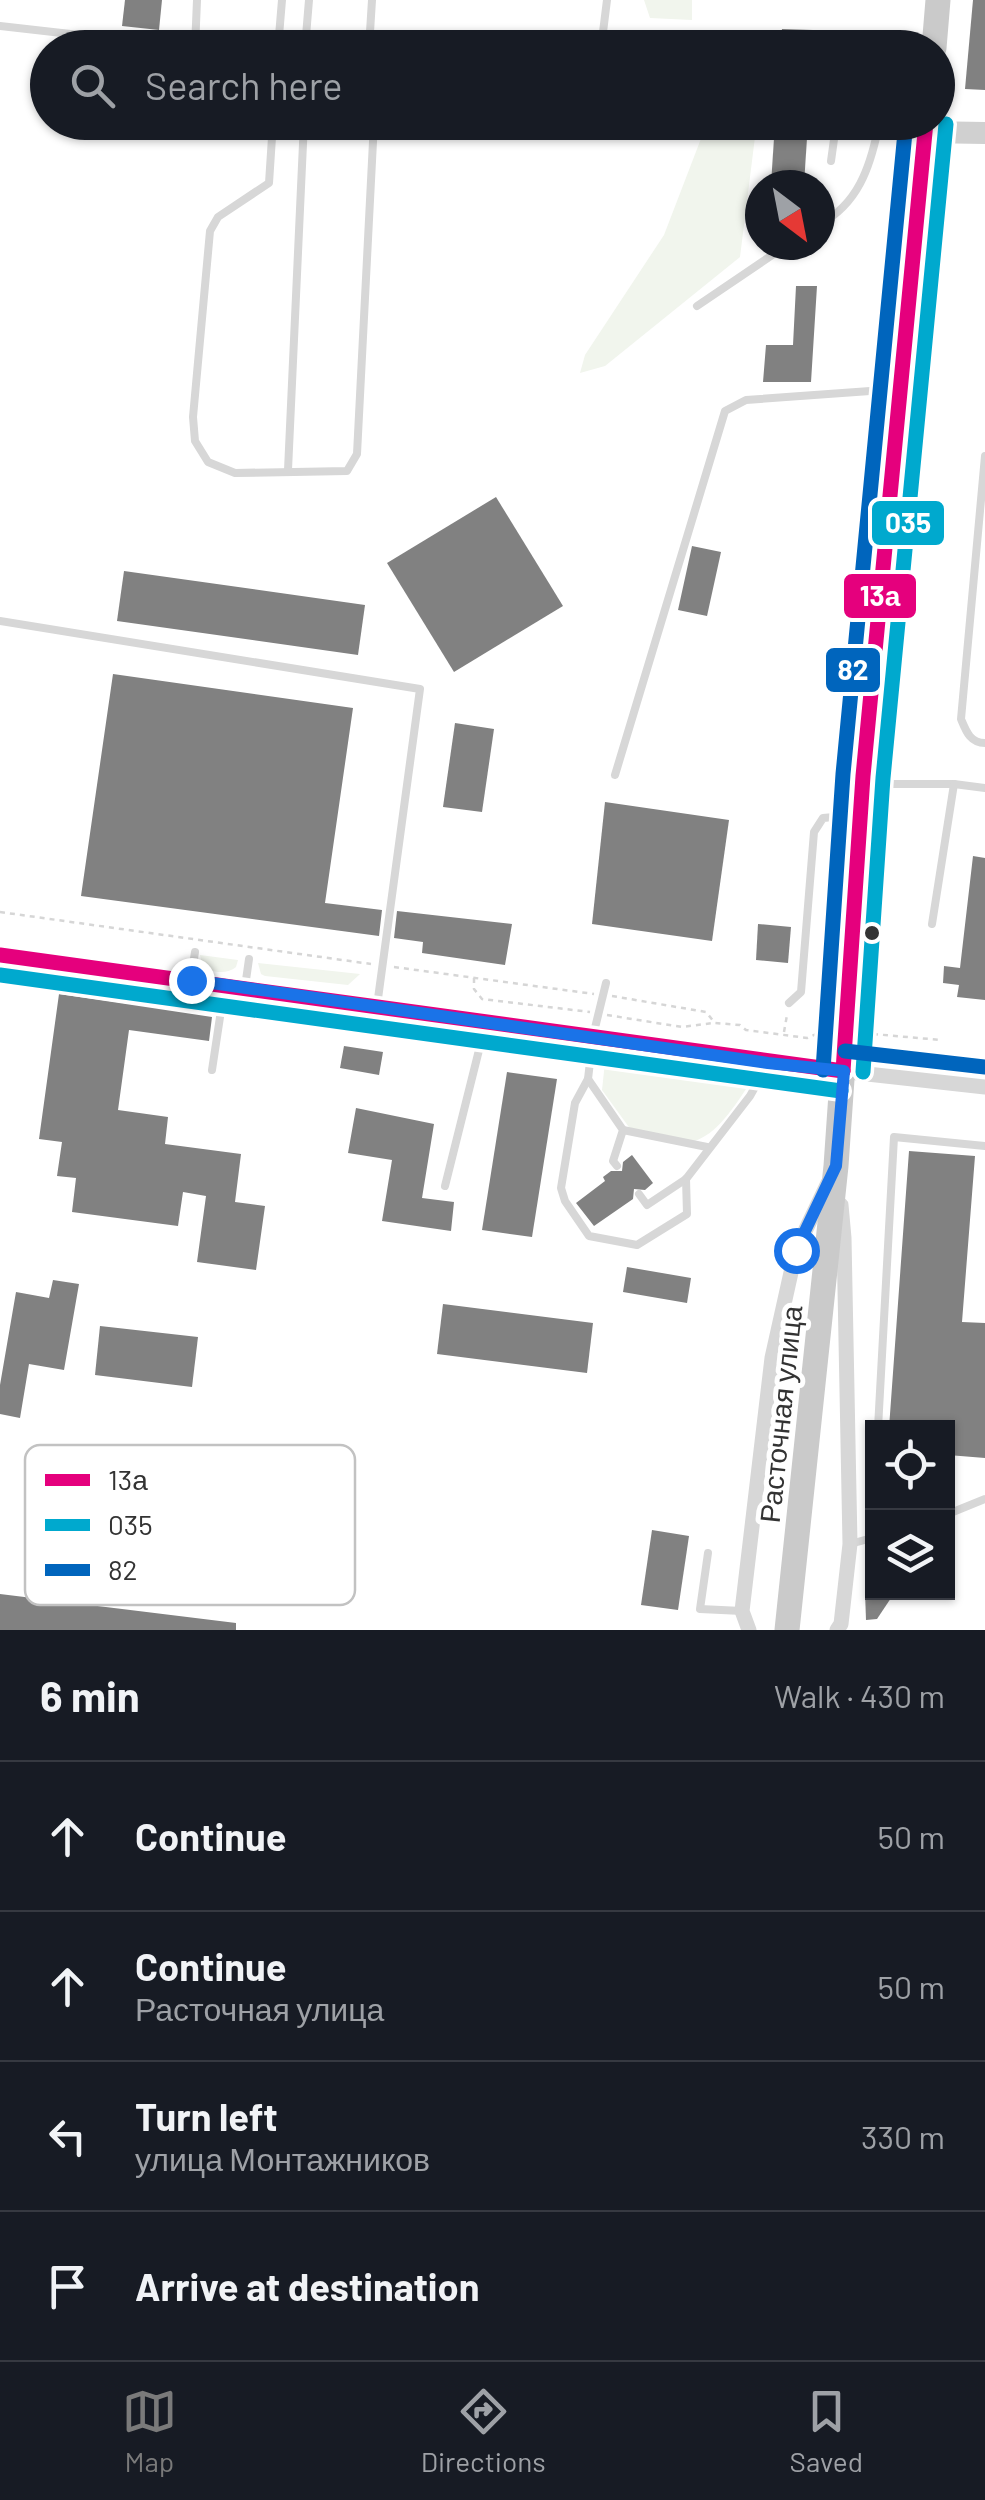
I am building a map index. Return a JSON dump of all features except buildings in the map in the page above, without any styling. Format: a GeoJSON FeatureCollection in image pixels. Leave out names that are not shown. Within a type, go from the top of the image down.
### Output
{"type":"FeatureCollection","features":[{"type":"Feature","properties":{"kind":"main road"},"geometry":{"type":"LineString","coordinates":[[936,30],[938,0]]}},
{"type":"Feature","properties":{"kind":"main road","name":"Расточная улица"},"geometry":{"type":"LineString","coordinates":[[788,1630],[836,1166],[864,776],[924,140]]}},
{"type":"Feature","properties":{"kind":"street"},"geometry":{"type":"LineString","coordinates":[[955,130],[985,133]]}},
{"type":"Feature","properties":{"kind":"street"},"geometry":{"type":"LineString","coordinates":[[0,955],[768,1063],[985,1086]]}},
{"type":"Feature","properties":{"kind":"street"},"geometry":{"type":"LineString","coordinates":[[836,1166],[844,1238],[850,1544],[841,1624],[837,1630]]}},
{"type":"Feature","properties":{"kind":"street"},"geometry":{"type":"LineString","coordinates":[[749,1630],[742,1612],[772,1358],[796,1250],[836,1166]]}},
{"type":"Feature","properties":{"kind":"lane"},"geometry":{"type":"LineString","coordinates":[[195,30],[197,0]]}},
{"type":"Feature","properties":{"kind":"lane"},"geometry":{"type":"LineString","coordinates":[[280,30],[282,0]]}},
{"type":"Feature","properties":{"kind":"lane"},"geometry":{"type":"LineString","coordinates":[[306,30],[309,0]]}},
{"type":"Feature","properties":{"kind":"lane"},"geometry":{"type":"LineString","coordinates":[[370,30],[372,0]]}},
{"type":"Feature","properties":{"kind":"lane"},"geometry":{"type":"LineString","coordinates":[[603,30],[607,0]]}},
{"type":"Feature","properties":{"kind":"lane"},"geometry":{"type":"LineString","coordinates":[[0,26],[35,30]]}},
{"type":"Feature","properties":{"kind":"lane"},"geometry":{"type":"LineString","coordinates":[[272,140],[269,183],[218,217],[210,231],[193,417],[195,441],[208,462],[235,474],[288,470],[348,472],[356,454],[373,140]]}},
{"type":"Feature","properties":{"kind":"lane"},"geometry":{"type":"LineString","coordinates":[[288,470],[303,140]]}},
{"type":"Feature","properties":{"kind":"lane"},"geometry":{"type":"LineString","coordinates":[[831,161],[834,140]]}},
{"type":"Feature","properties":{"kind":"lane"},"geometry":{"type":"LineString","coordinates":[[835,214],[868,174],[876,140]]}},
{"type":"Feature","properties":{"kind":"lane"},"geometry":{"type":"LineString","coordinates":[[698,306],[765,260]]}},
{"type":"Feature","properties":{"kind":"lane"},"geometry":{"type":"LineString","coordinates":[[615,775],[725,411],[746,400],[902,388]]}},
{"type":"Feature","properties":{"kind":"lane"},"geometry":{"type":"LineString","coordinates":[[985,456],[961,719],[968,736],[985,743]]}},
{"type":"Feature","properties":{"kind":"lane"},"geometry":{"type":"LineString","coordinates":[[0,621],[420,689],[378,1006]]}},
{"type":"Feature","properties":{"kind":"lane"},"geometry":{"type":"LineString","coordinates":[[864,776],[887,784],[985,788]]}},
{"type":"Feature","properties":{"kind":"lane"},"geometry":{"type":"LineString","coordinates":[[932,924],[954,784]]}},
{"type":"Feature","properties":{"kind":"lane"},"geometry":{"type":"LineString","coordinates":[[789,1002],[802,992],[814,832],[823,818],[861,815]]}},
{"type":"Feature","properties":{"kind":"lane"},"geometry":{"type":"LineString","coordinates":[[191,980],[195,952]]}},
{"type":"Feature","properties":{"kind":"lane"},"geometry":{"type":"LineString","coordinates":[[246,987],[249,959]]}},
{"type":"Feature","properties":{"kind":"lane"},"geometry":{"type":"LineString","coordinates":[[606,983],[588,1079],[575,1103],[562,1188],[564,1201],[589,1236],[637,1246],[687,1214],[686,1178]]}},
{"type":"Feature","properties":{"kind":"lane"},"geometry":{"type":"LineString","coordinates":[[212,1070],[225,984]]}},
{"type":"Feature","properties":{"kind":"lane"},"geometry":{"type":"LineString","coordinates":[[445,1186],[486,1022]]}},
{"type":"Feature","properties":{"kind":"lane"},"geometry":{"type":"LineString","coordinates":[[639,1194],[647,1204],[686,1178],[750,1096],[768,1063]]}},
{"type":"Feature","properties":{"kind":"lane"},"geometry":{"type":"LineString","coordinates":[[588,1079],[624,1130],[707,1147]]}},
{"type":"Feature","properties":{"kind":"lane"},"geometry":{"type":"LineString","coordinates":[[617,1166],[613,1161],[624,1130]]}},
{"type":"Feature","properties":{"kind":"lane"},"geometry":{"type":"LineString","coordinates":[[878,1420],[894,1137],[985,1146]]}},
{"type":"Feature","properties":{"kind":"lane"},"geometry":{"type":"LineString","coordinates":[[955,1511],[985,1499]]}},
{"type":"Feature","properties":{"kind":"lane"},"geometry":{"type":"LineString","coordinates":[[850,1544],[865,1540]]}},
{"type":"Feature","properties":{"kind":"lane"},"geometry":{"type":"LineString","coordinates":[[708,1553],[700,1610],[742,1612]]}},
{"type":"Feature","properties":{"kind":"path"},"geometry":{"type":"LineString","coordinates":[[0,912],[602,994],[706,1012],[714,1023]]}},
{"type":"Feature","properties":{"kind":"path"},"geometry":{"type":"LineString","coordinates":[[0,976],[222,1002]]}},
{"type":"Feature","properties":{"kind":"path"},"geometry":{"type":"LineString","coordinates":[[474,976],[474,989],[482,999],[682,1027],[714,1023],[807,1038],[825,1030]]}},
{"type":"Feature","properties":{"kind":"path"},"geometry":{"type":"LineString","coordinates":[[784,1034],[789,1002]]}},
{"type":"Feature","properties":{"kind":"path"},"geometry":{"type":"LineString","coordinates":[[873,1034],[941,1040]]}},
{"type":"Feature","properties":{"kind":"shaded area"},"geometry":{"type":"Polygon","coordinates":[[[644,0],[692,0],[692,20],[650,18],[644,0]]]}},
{"type":"Feature","properties":{"kind":"shaded area"},"geometry":{"type":"Polygon","coordinates":[[[700,140],[755,140],[751,170],[745,170],[740,257],[605,366],[580,373],[585,355],[664,235],[700,140]]]}},
{"type":"Feature","properties":{"kind":"shaded area"},"geometry":{"type":"Polygon","coordinates":[[[200,955],[238,960],[232,970],[219,972],[202,965],[200,955]]]}},
{"type":"Feature","properties":{"kind":"shaded area"},"geometry":{"type":"Polygon","coordinates":[[[258,963],[360,974],[348,985],[265,976],[258,963]]]}},
{"type":"Feature","properties":{"kind":"shaded area"},"geometry":{"type":"Polygon","coordinates":[[[611,1056],[736,1073],[745,1076],[746,1089],[717,1127],[694,1141],[631,1130],[602,1090],[605,1062],[611,1056]]]}},
{"type":"Feature","properties":{"kind":"transit line","name":"82"},"geometry":{"type":"LineString","coordinates":[[823,1070],[843,774],[904,140]]}},
{"type":"Feature","properties":{"kind":"transit line","name":"13а"},"geometry":{"type":"LineString","coordinates":[[843,1071],[863,776],[924,140]]}},
{"type":"Feature","properties":{"kind":"transit line","name":"035"},"geometry":{"type":"LineString","coordinates":[[863,1072],[883,778],[944,140]]}},
{"type":"Feature","properties":{"kind":"transit line","name":"13а"},"geometry":{"type":"LineString","coordinates":[[0,955],[843,1071]]}},
{"type":"Feature","properties":{"kind":"transit line","name":"035"},"geometry":{"type":"LineString","coordinates":[[0,975],[841,1091]]}},
{"type":"Feature","properties":{"kind":"transit line","name":"82"},"geometry":{"type":"LineString","coordinates":[[845,1051],[985,1067]]}},
{"type":"Feature","properties":{"kind":"route"},"geometry":{"type":"LineString","coordinates":[[191,980],[844,1071],[836,1166],[796,1250]]}}]}
